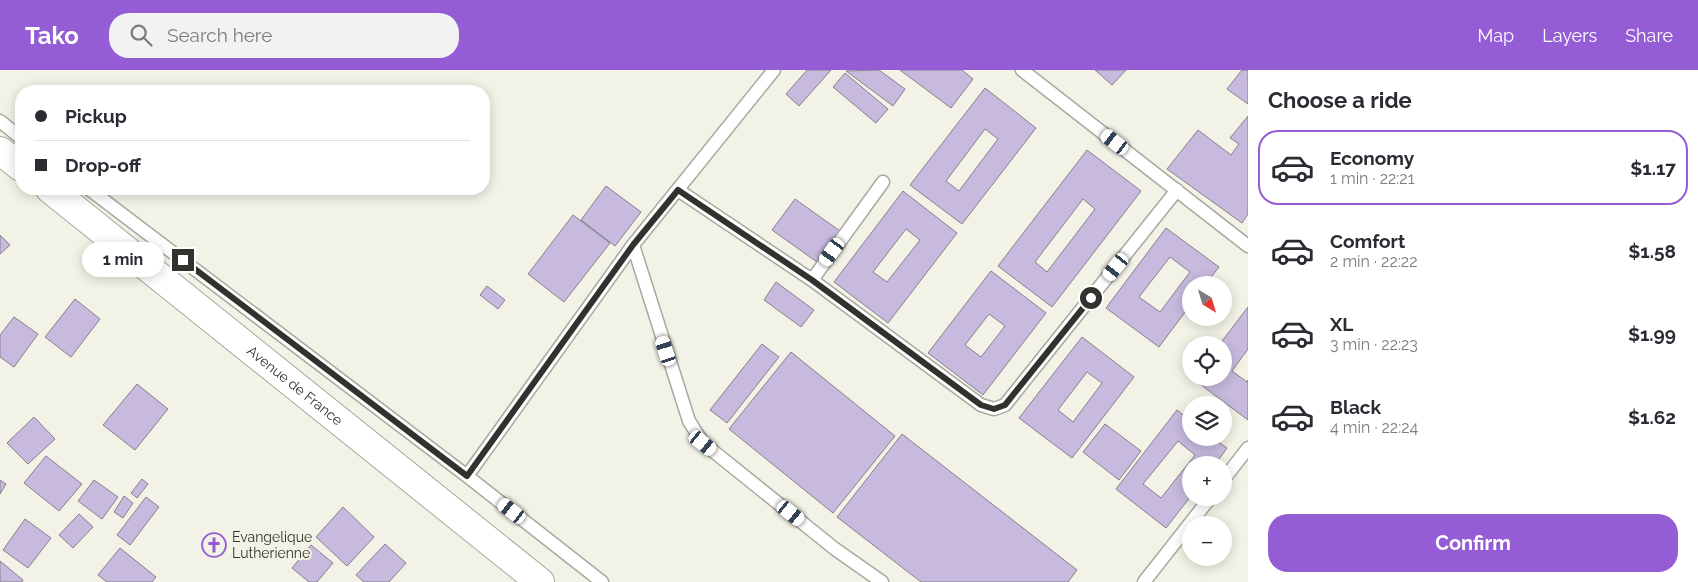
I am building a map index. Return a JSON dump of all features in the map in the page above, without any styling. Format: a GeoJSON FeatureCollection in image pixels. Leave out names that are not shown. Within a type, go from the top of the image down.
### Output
{"type":"FeatureCollection","features":[{"type":"Feature","properties":{"kind":"street"},"geometry":{"type":"LineString","coordinates":[[0,151],[15,162]]}},
{"type":"Feature","properties":{"kind":"street","name":"Avenue de France"},"geometry":{"type":"LineString","coordinates":[[57,195],[540,582]]}},
{"type":"Feature","properties":{"kind":"lane"},"geometry":{"type":"LineString","coordinates":[[467,476],[633,245],[774,70]]}},
{"type":"Feature","properties":{"kind":"lane"},"geometry":{"type":"LineString","coordinates":[[1022,70],[1248,246]]}},
{"type":"Feature","properties":{"kind":"lane"},"geometry":{"type":"LineString","coordinates":[[0,122],[15,133]]}},
{"type":"Feature","properties":{"kind":"lane"},"geometry":{"type":"LineString","coordinates":[[812,280],[883,182]]}},
{"type":"Feature","properties":{"kind":"lane"},"geometry":{"type":"LineString","coordinates":[[678,190],[812,280],[981,405],[994,409],[1005,405],[1177,190]]}},
{"type":"Feature","properties":{"kind":"lane"},"geometry":{"type":"LineString","coordinates":[[97,195],[467,476],[602,582]]}},
{"type":"Feature","properties":{"kind":"lane"},"geometry":{"type":"LineString","coordinates":[[633,245],[689,421],[695,433],[703,443],[835,549],[882,582]]}},
{"type":"Feature","properties":{"kind":"lane"},"geometry":{"type":"LineString","coordinates":[[1232,469],[1248,448]]}},
{"type":"Feature","properties":{"kind":"lane"},"geometry":{"type":"LineString","coordinates":[[1144,582],[1204,506]]}},
{"type":"Feature","properties":{"kind":"building"},"geometry":{"type":"Polygon","coordinates":[[[807,70],[831,70],[799,106],[786,94],[807,70]]]}},
{"type":"Feature","properties":{"kind":"building"},"geometry":{"type":"Polygon","coordinates":[[[879,70],[905,89],[893,106],[846,71],[879,70]]]}},
{"type":"Feature","properties":{"kind":"building"},"geometry":{"type":"Polygon","coordinates":[[[900,70],[962,70],[973,79],[951,108],[900,70]]]}},
{"type":"Feature","properties":{"kind":"building"},"geometry":{"type":"Polygon","coordinates":[[[1095,70],[1126,70],[1112,85],[1095,70]]]}},
{"type":"Feature","properties":{"kind":"building"},"geometry":{"type":"Polygon","coordinates":[[[1242,70],[1248,70],[1248,104],[1227,89],[1242,70]]]}},
{"type":"Feature","properties":{"kind":"building"},"geometry":{"type":"Polygon","coordinates":[[[845,73],[888,109],[876,123],[833,87],[845,73]]]}},
{"type":"Feature","properties":{"kind":"building"},"geometry":{"type":"Polygon","coordinates":[[[985,88],[1036,128],[962,224],[910,185],[985,88]],[[985,129],[946,181],[959,191],[998,139],[985,129]]]}},
{"type":"Feature","properties":{"kind":"building"},"geometry":{"type":"Polygon","coordinates":[[[1248,116],[1248,214],[1242,223],[1167,169],[1198,130],[1231,155],[1239,144],[1230,138],[1248,116]]]}},
{"type":"Feature","properties":{"kind":"building"},"geometry":{"type":"Polygon","coordinates":[[[1087,150],[1141,191],[1052,307],[998,266],[1087,150]],[[1083,199],[1035,262],[1047,272],[1095,209],[1083,199]]]}},
{"type":"Feature","properties":{"kind":"building"},"geometry":{"type":"Polygon","coordinates":[[[606,186],[641,212],[615,246],[581,220],[606,186]]]}},
{"type":"Feature","properties":{"kind":"building"},"geometry":{"type":"Polygon","coordinates":[[[903,191],[957,233],[888,323],[834,282],[903,191]],[[906,229],[873,272],[887,282],[920,240],[906,229]]]}},
{"type":"Feature","properties":{"kind":"building"},"geometry":{"type":"Polygon","coordinates":[[[795,199],[840,231],[817,262],[772,230],[795,199]]]}},
{"type":"Feature","properties":{"kind":"building"},"geometry":{"type":"Polygon","coordinates":[[[573,215],[610,243],[564,302],[528,274],[573,215]]]}},
{"type":"Feature","properties":{"kind":"building"},"geometry":{"type":"Polygon","coordinates":[[[1166,228],[1219,267],[1212,276],[1187,276],[1190,272],[1170,257],[1139,297],[1160,312],[1182,283],[1182,316],[1159,347],[1106,308],[1166,228]]]}},
{"type":"Feature","properties":{"kind":"building"},"geometry":{"type":"Polygon","coordinates":[[[0,235],[10,245],[0,254],[0,235]]]}},
{"type":"Feature","properties":{"kind":"building"},"geometry":{"type":"Polygon","coordinates":[[[991,271],[1046,313],[983,395],[928,353],[991,271]],[[989,314],[965,345],[981,357],[1005,326],[989,314]]]}},
{"type":"Feature","properties":{"kind":"building"},"geometry":{"type":"Polygon","coordinates":[[[776,282],[814,310],[801,327],[764,300],[776,282]]]}},
{"type":"Feature","properties":{"kind":"building"},"geometry":{"type":"Polygon","coordinates":[[[487,286],[505,300],[498,309],[480,295],[487,286]]]}},
{"type":"Feature","properties":{"kind":"building"},"geometry":{"type":"Polygon","coordinates":[[[75,299],[100,319],[71,357],[45,337],[75,299]]]}},
{"type":"Feature","properties":{"kind":"building"},"geometry":{"type":"Polygon","coordinates":[[[1248,307],[1248,349],[1232,371],[1232,336],[1226,336],[1248,307]]]}},
{"type":"Feature","properties":{"kind":"building"},"geometry":{"type":"Polygon","coordinates":[[[14,317],[38,334],[14,367],[0,357],[0,335],[14,317]]]}},
{"type":"Feature","properties":{"kind":"building"},"geometry":{"type":"Polygon","coordinates":[[[1082,337],[1134,377],[1072,458],[1019,418],[1082,337]],[[1087,372],[1058,410],[1073,422],[1102,383],[1087,372]]]}},
{"type":"Feature","properties":{"kind":"building"},"geometry":{"type":"Polygon","coordinates":[[[762,344],[779,357],[727,423],[710,410],[762,344]]]}},
{"type":"Feature","properties":{"kind":"building"},"geometry":{"type":"Polygon","coordinates":[[[791,352],[895,436],[833,513],[729,429],[791,352]]]}},
{"type":"Feature","properties":{"kind":"building"},"geometry":{"type":"Polygon","coordinates":[[[1232,371],[1247,382],[1248,380],[1248,420],[1232,408],[1232,396],[1216,396],[1202,386],[1232,386],[1232,371]]]}},
{"type":"Feature","properties":{"kind":"building"},"geometry":{"type":"Polygon","coordinates":[[[137,384],[168,409],[135,450],[103,425],[137,384]]]}},
{"type":"Feature","properties":{"kind":"building"},"geometry":{"type":"Polygon","coordinates":[[[1177,410],[1182,414],[1182,444],[1178,441],[1143,484],[1161,498],[1182,471],[1183,506],[1166,528],[1116,489],[1177,410]]]}},
{"type":"Feature","properties":{"kind":"building"},"geometry":{"type":"Polygon","coordinates":[[[34,417],[55,439],[28,464],[7,443],[34,417]]]}},
{"type":"Feature","properties":{"kind":"building"},"geometry":{"type":"Polygon","coordinates":[[[1105,424],[1141,451],[1119,480],[1083,452],[1105,424]]]}},
{"type":"Feature","properties":{"kind":"building"},"geometry":{"type":"Polygon","coordinates":[[[902,434],[1077,570],[1068,582],[921,582],[837,517],[902,434]]]}},
{"type":"Feature","properties":{"kind":"building"},"geometry":{"type":"Polygon","coordinates":[[[1184,446],[1224,446],[1227,448],[1221,456],[1194,456],[1184,446]]]}},
{"type":"Feature","properties":{"kind":"building"},"geometry":{"type":"Polygon","coordinates":[[[46,456],[82,484],[59,511],[24,483],[46,456]]]}},
{"type":"Feature","properties":{"kind":"building"},"geometry":{"type":"Polygon","coordinates":[[[142,479],[148,484],[137,498],[131,493],[142,479]]]}},
{"type":"Feature","properties":{"kind":"building"},"geometry":{"type":"Polygon","coordinates":[[[0,480],[6,484],[0,494],[0,480]]]}},
{"type":"Feature","properties":{"kind":"building"},"geometry":{"type":"Polygon","coordinates":[[[94,480],[118,497],[102,519],[78,501],[94,480]]]}},
{"type":"Feature","properties":{"kind":"building"},"geometry":{"type":"Polygon","coordinates":[[[124,496],[133,503],[123,518],[114,512],[124,496]]]}},
{"type":"Feature","properties":{"kind":"building"},"geometry":{"type":"Polygon","coordinates":[[[146,497],[159,507],[130,545],[117,535],[146,497]]]}},
{"type":"Feature","properties":{"kind":"building"},"geometry":{"type":"Polygon","coordinates":[[[343,507],[374,537],[347,566],[316,537],[343,507]]]}},
{"type":"Feature","properties":{"kind":"building"},"geometry":{"type":"Polygon","coordinates":[[[79,514],[93,527],[73,548],[59,535],[79,514]]]}},
{"type":"Feature","properties":{"kind":"building"},"geometry":{"type":"Polygon","coordinates":[[[25,519],[51,538],[28,568],[3,550],[25,519]]]}},
{"type":"Feature","properties":{"kind":"building"},"geometry":{"type":"Polygon","coordinates":[[[385,544],[406,563],[389,582],[364,582],[356,575],[385,544]]]}},
{"type":"Feature","properties":{"kind":"building"},"geometry":{"type":"Polygon","coordinates":[[[311,545],[333,563],[317,582],[309,582],[292,568],[311,545]]]}},
{"type":"Feature","properties":{"kind":"building"},"geometry":{"type":"Polygon","coordinates":[[[120,548],[156,577],[152,582],[107,582],[98,575],[120,548]]]}},
{"type":"Feature","properties":{"kind":"building"},"geometry":{"type":"Polygon","coordinates":[[[0,561],[23,580],[22,582],[0,582],[0,561]]]}},
{"type":"Feature","properties":{"kind":"place","name":"Evangelique Lutherienne"},"geometry":{"type":"Point","coordinates":[214,545]}},
{"type":"Feature","properties":{"kind":"route"},"geometry":{"type":"LineString","coordinates":[[183,260],[467,476],[633,245],[678,190],[812,280],[981,405],[994,409],[1005,405],[1091,298]]}}]}
